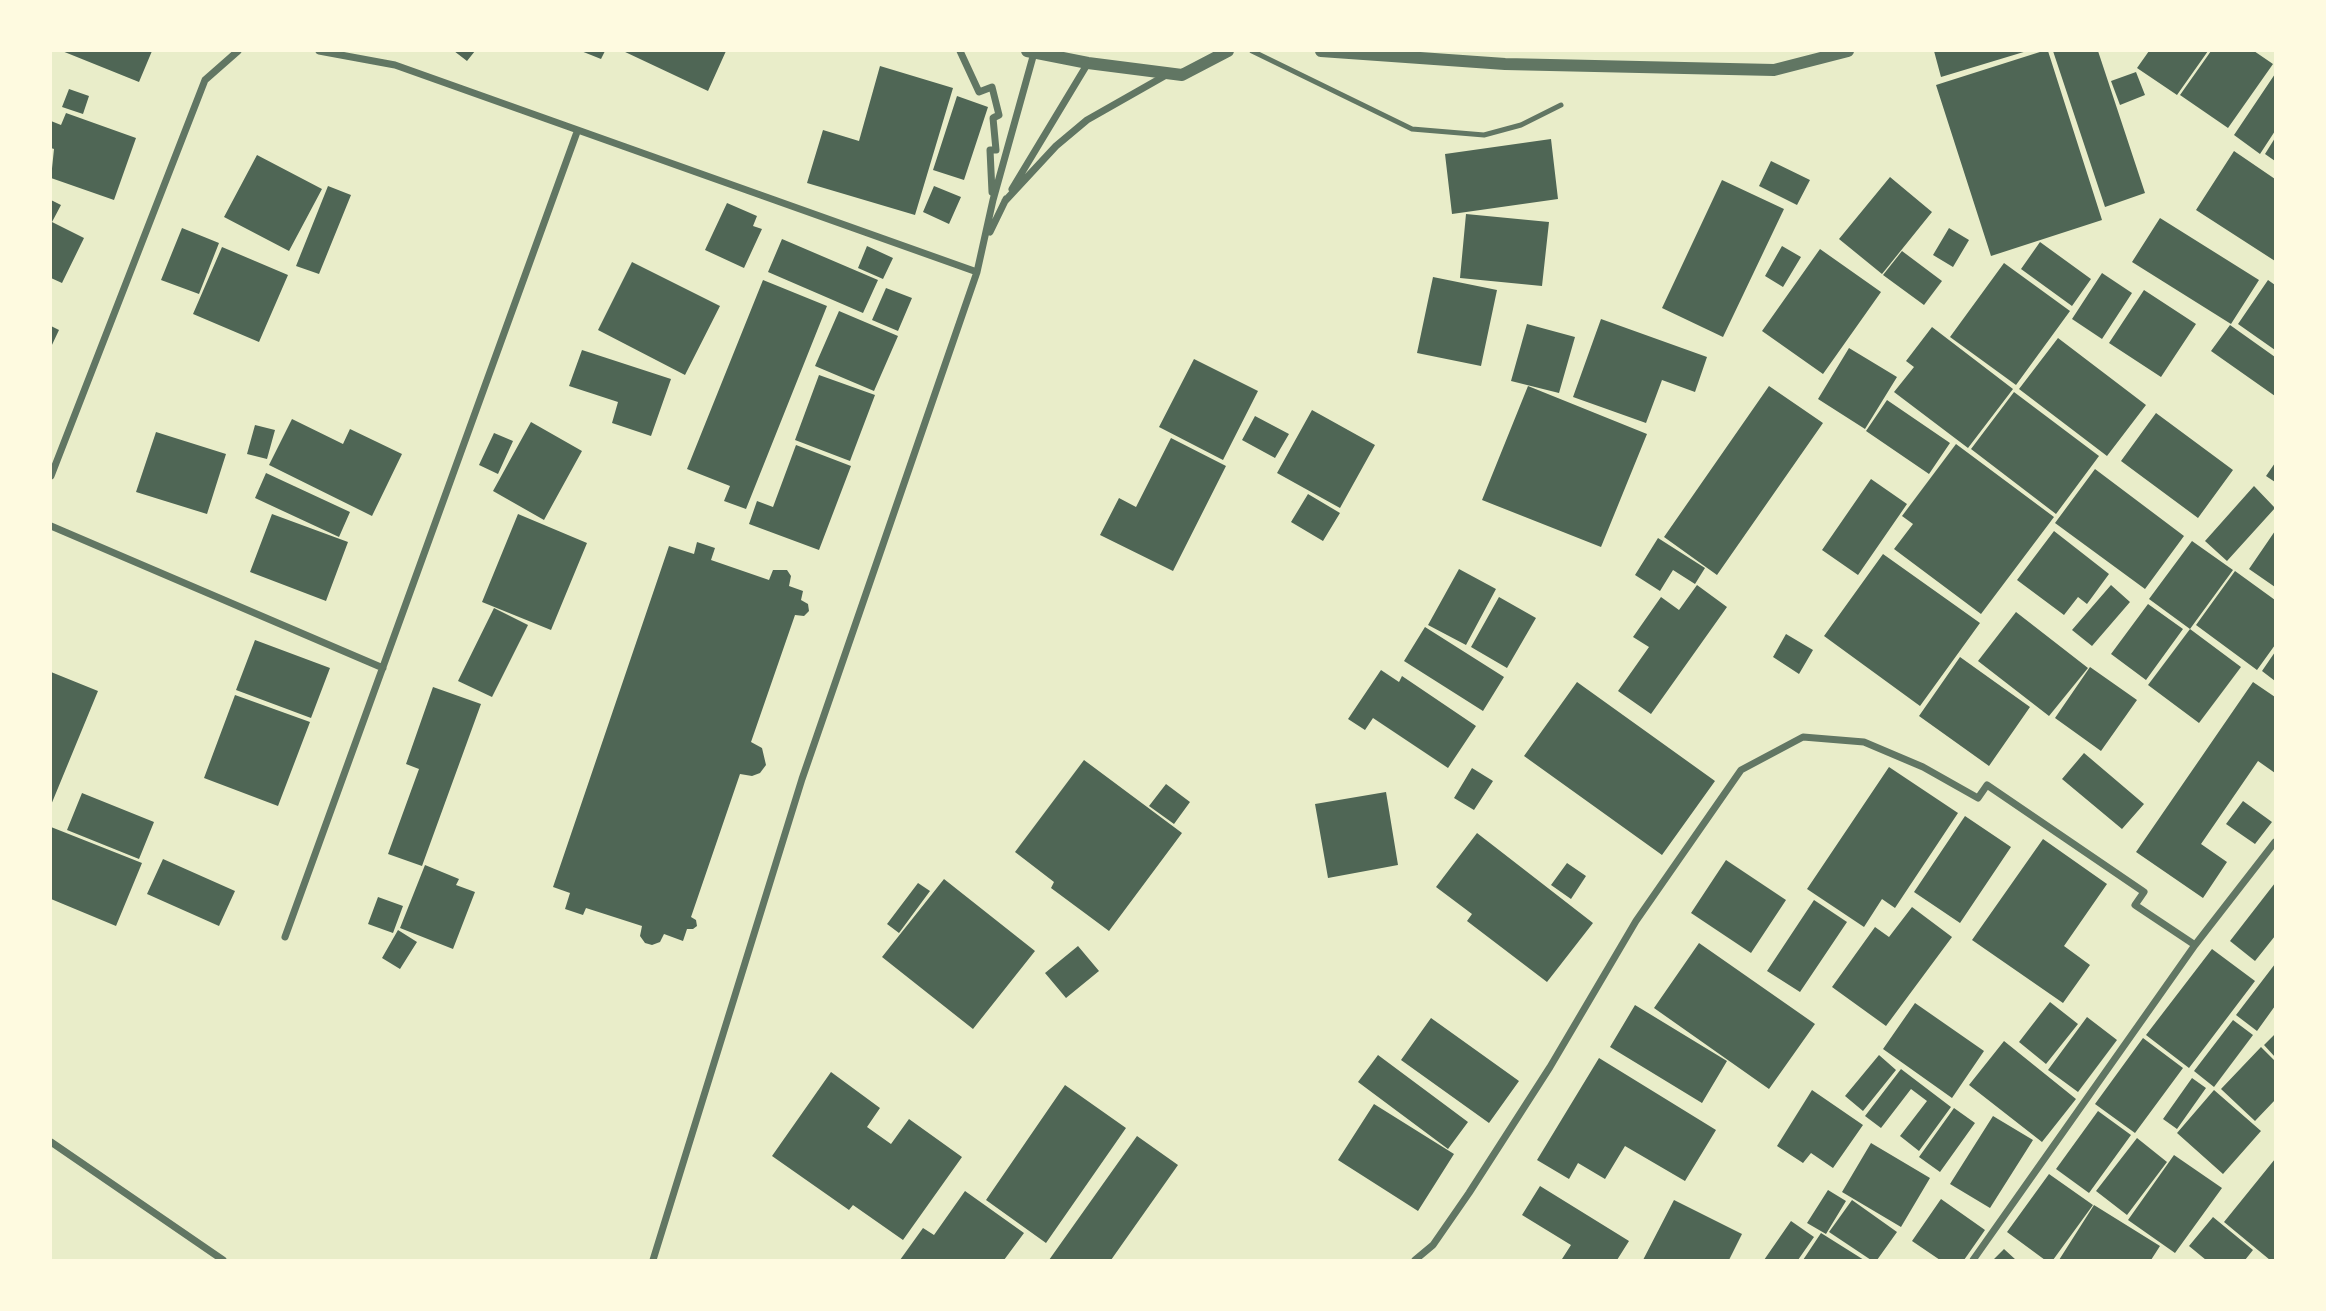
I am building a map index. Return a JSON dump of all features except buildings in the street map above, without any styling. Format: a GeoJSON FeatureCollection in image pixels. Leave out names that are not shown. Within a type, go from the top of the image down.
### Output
{"type":"FeatureCollection","features":[{"type":"Feature","properties":{"kind":"street"},"geometry":{"type":"LineString","coordinates":[[51,476],[205,80],[238,51]]}},
{"type":"Feature","properties":{"kind":"street"},"geometry":{"type":"LineString","coordinates":[[319,51],[395,65],[577,132],[977,272]]}},
{"type":"Feature","properties":{"kind":"street"},"geometry":{"type":"LineString","coordinates":[[960,51],[979,92],[992,87],[999,115],[993,118],[996,150],[990,150],[993,200]]}},
{"type":"Feature","properties":{"kind":"street"},"geometry":{"type":"LineString","coordinates":[[651,1260],[658,1246],[802,779],[977,272],[1030,52],[1088,63],[1182,75],[1228,51]]}},
{"type":"Feature","properties":{"kind":"street"},"geometry":{"type":"LineString","coordinates":[[1321,51],[1505,64],[1774,70],[1848,51]]}},
{"type":"Feature","properties":{"kind":"street"},"geometry":{"type":"LineString","coordinates":[[985,244],[1005,201],[1088,63]]}},
{"type":"Feature","properties":{"kind":"street"},"geometry":{"type":"LineString","coordinates":[[1005,201],[1056,146],[1087,120],[1168,74]]}},
{"type":"Feature","properties":{"kind":"street"},"geometry":{"type":"LineString","coordinates":[[285,937],[577,132]]}},
{"type":"Feature","properties":{"kind":"street"},"geometry":{"type":"LineString","coordinates":[[51,526],[383,668]]}},
{"type":"Feature","properties":{"kind":"street"},"geometry":{"type":"LineString","coordinates":[[1415,1260],[1433,1245],[1469,1193],[1550,1067],[1636,920],[1741,770],[1803,737],[1864,742],[1923,767],[1978,798],[1987,785],[2144,892],[2135,905],[2195,945]]}},
{"type":"Feature","properties":{"kind":"street"},"geometry":{"type":"LineString","coordinates":[[1973,1260],[2195,945],[2275,842]]}},
{"type":"Feature","properties":{"kind":"street"},"geometry":{"type":"LineString","coordinates":[[51,1142],[223,1260]]}},
{"type":"Feature","properties":{"kind":"lane"},"geometry":{"type":"LineString","coordinates":[[1252,51],[1412,129],[1483,135],[1521,125],[1561,105]]}}]}
